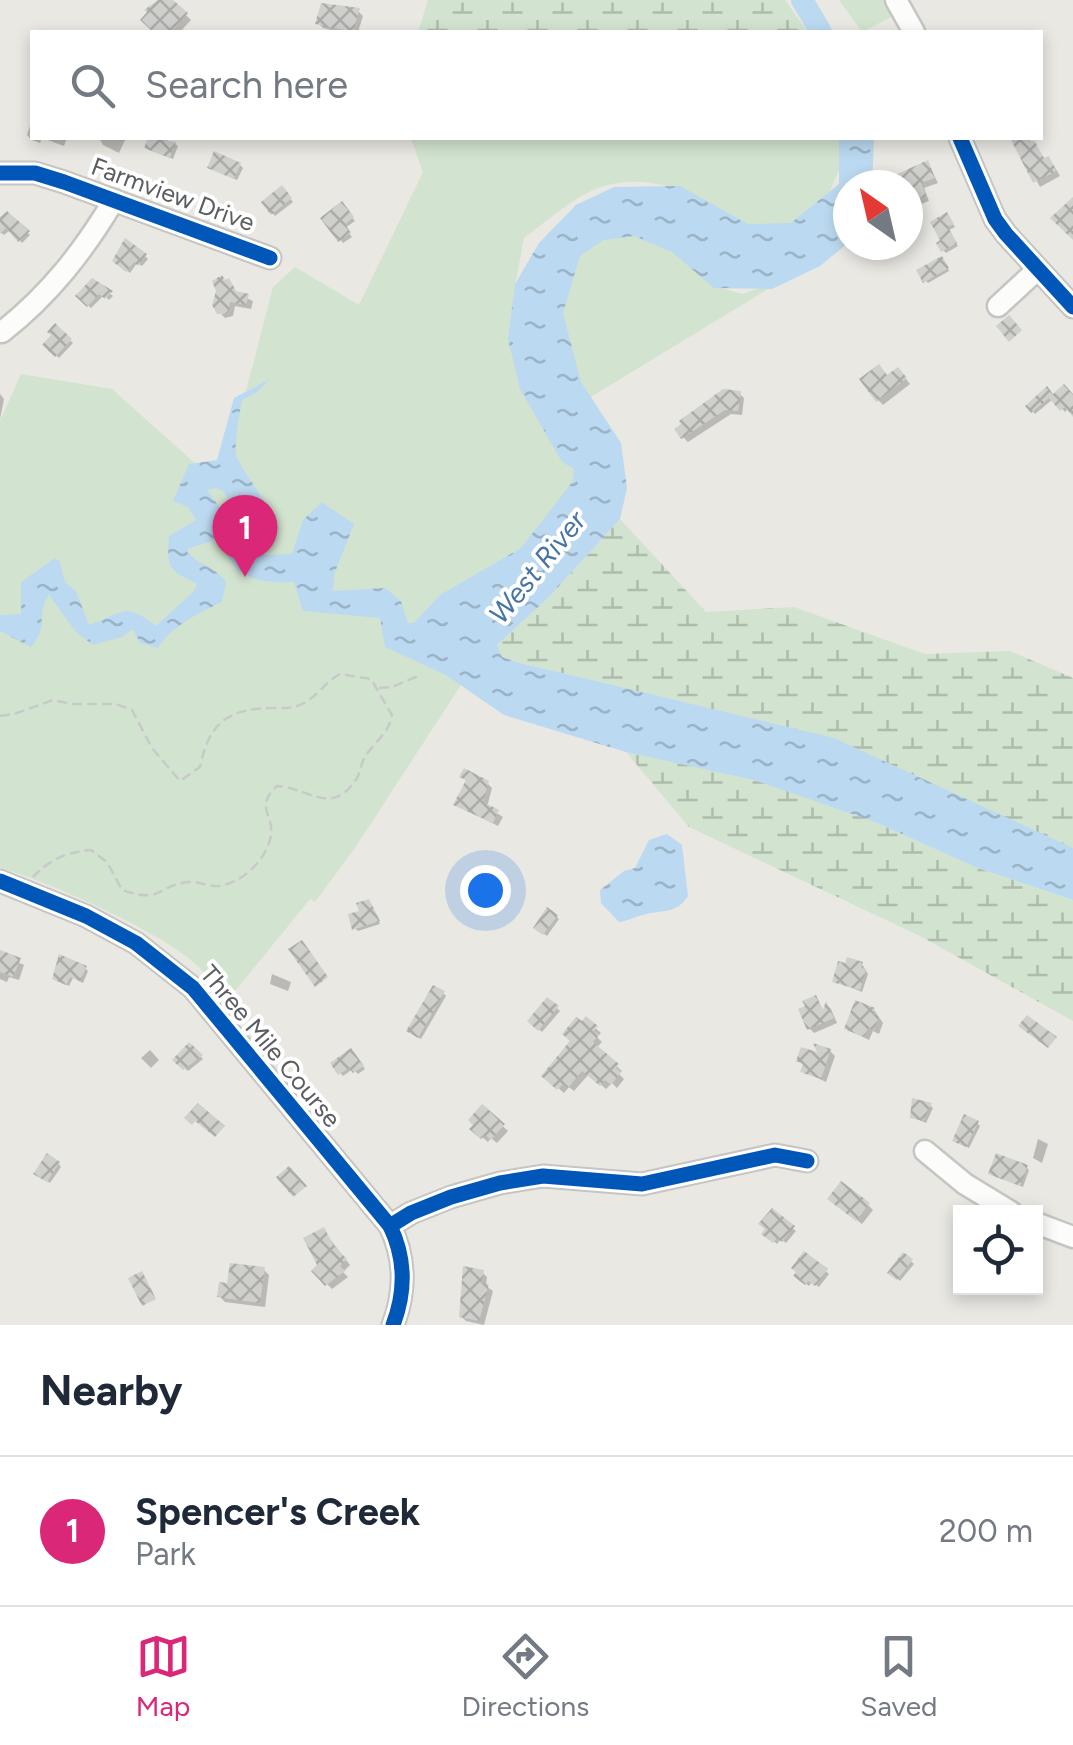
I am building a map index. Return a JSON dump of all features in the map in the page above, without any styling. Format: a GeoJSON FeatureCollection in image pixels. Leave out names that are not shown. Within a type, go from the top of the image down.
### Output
{"type":"FeatureCollection","features":[{"type":"Feature","properties":{"kind":"street"},"geometry":{"type":"LineString","coordinates":[[896,0],[913,30]]}},
{"type":"Feature","properties":{"kind":"street"},"geometry":{"type":"LineString","coordinates":[[961,140],[996,219],[1073,307]]}},
{"type":"Feature","properties":{"kind":"street","name":"Farmview Drive"},"geometry":{"type":"LineString","coordinates":[[0,172],[35,173],[270,258]]}},
{"type":"Feature","properties":{"kind":"street"},"geometry":{"type":"LineString","coordinates":[[2,332],[32,308],[69,268],[114,200]]}},
{"type":"Feature","properties":{"kind":"street"},"geometry":{"type":"LineString","coordinates":[[998,306],[1038,269]]}},
{"type":"Feature","properties":{"kind":"street","name":"Three Mile Course"},"geometry":{"type":"LineString","coordinates":[[0,880],[136,943],[193,988],[390,1226],[399,1244],[403,1274],[394,1325]]}},
{"type":"Feature","properties":{"kind":"street"},"geometry":{"type":"LineString","coordinates":[[925,1151],[965,1184],[1000,1205]]}},
{"type":"Feature","properties":{"kind":"street"},"geometry":{"type":"LineString","coordinates":[[390,1226],[411,1212],[451,1197],[543,1176],[642,1184],[775,1155],[807,1162]]}},
{"type":"Feature","properties":{"kind":"street"},"geometry":{"type":"LineString","coordinates":[[1043,1226],[1073,1237]]}},
{"type":"Feature","properties":{"kind":"path"},"geometry":{"type":"LineString","coordinates":[[0,716],[52,700],[116,704],[132,710],[152,748],[180,781],[200,767],[204,747],[213,727],[221,720],[252,710],[301,705],[340,674],[371,679],[390,707],[391,722],[345,792],[333,798],[319,798],[278,786],[265,806],[272,832],[250,872],[216,886],[190,882],[144,897],[122,890],[107,862],[91,850],[69,852],[51,862],[26,890]]}},
{"type":"Feature","properties":{"kind":"path"},"geometry":{"type":"LineString","coordinates":[[378,688],[392,687],[418,676]]}},
{"type":"Feature","properties":{"kind":"green space"},"geometry":{"type":"Polygon","coordinates":[[[428,0],[785,0],[807,30],[419,30],[428,0]]]}},
{"type":"Feature","properties":{"kind":"green space"},"geometry":{"type":"Polygon","coordinates":[[[839,0],[883,0],[895,15],[866,30],[861,30],[839,0]]]}},
{"type":"Feature","properties":{"kind":"green space"},"geometry":{"type":"Polygon","coordinates":[[[412,140],[841,140],[840,168],[833,170],[833,184],[818,218],[775,248],[697,198],[654,183],[632,182],[608,185],[586,194],[524,238],[513,297],[538,397],[584,473],[446,675],[461,685],[355,848],[315,902],[310,899],[228,1000],[191,960],[152,934],[72,895],[0,868],[0,421],[21,374],[112,389],[207,474],[225,479],[239,398],[246,391],[273,287],[295,267],[359,305],[423,172],[412,140]]]}},
{"type":"Feature","properties":{"kind":"green space"},"geometry":{"type":"Polygon","coordinates":[[[635,221],[720,288],[743,294],[786,278],[581,403],[549,324],[585,238],[635,221]]]}},
{"type":"Feature","properties":{"kind":"green space"},"geometry":{"type":"Polygon","coordinates":[[[620,519],[706,612],[794,607],[925,654],[1010,651],[1073,678],[1073,848],[681,704],[502,658],[497,645],[550,596],[620,519]]]}},
{"type":"Feature","properties":{"kind":"green space"},"geometry":{"type":"Polygon","coordinates":[[[626,752],[754,779],[875,822],[975,867],[1073,900],[1073,1021],[922,937],[689,827],[626,752]]]}},
{"type":"Feature","properties":{"kind":"water"},"geometry":{"type":"Polygon","coordinates":[[[839,140],[874,140],[873,170],[839,170],[839,140]]]}},
{"type":"Feature","properties":{"kind":"water"},"geometry":{"type":"Polygon","coordinates":[[[680,186],[748,224],[791,223],[833,189],[833,255],[820,266],[772,289],[714,288],[672,252],[634,236],[603,240],[580,256],[563,313],[581,382],[621,443],[627,488],[620,519],[550,596],[497,645],[502,657],[520,663],[834,738],[1073,848],[1073,900],[975,867],[875,822],[754,780],[626,752],[504,715],[446,675],[385,647],[380,618],[303,611],[294,582],[263,581],[246,575],[226,553],[235,510],[223,491],[216,488],[207,490],[221,509],[220,534],[212,541],[187,549],[226,582],[222,602],[178,627],[158,648],[140,643],[133,629],[122,637],[93,645],[76,632],[49,595],[40,632],[31,647],[0,631],[0,615],[21,614],[21,582],[55,558],[60,562],[65,582],[76,591],[89,625],[129,611],[156,626],[194,591],[197,584],[172,568],[168,548],[169,536],[196,520],[188,507],[173,501],[189,464],[217,460],[234,398],[270,379],[242,400],[236,446],[239,463],[267,507],[261,555],[292,554],[303,520],[322,502],[354,524],[335,572],[333,591],[385,588],[401,601],[408,623],[414,623],[440,595],[521,548],[573,481],[574,469],[562,462],[520,389],[508,339],[515,284],[539,243],[576,205],[614,187],[680,186]]]}},
{"type":"Feature","properties":{"kind":"water"},"geometry":{"type":"Polygon","coordinates":[[[667,834],[682,845],[688,896],[673,909],[619,922],[601,903],[600,890],[624,871],[635,868],[649,840],[667,834]]]}},
{"type":"Feature","properties":{"kind":"building"},"geometry":{"type":"Polygon","coordinates":[[[158,0],[173,0],[188,13],[173,30],[151,30],[140,20],[147,12],[144,10],[158,0]]]}},
{"type":"Feature","properties":{"kind":"building"},"geometry":{"type":"Polygon","coordinates":[[[321,3],[360,8],[354,30],[315,24],[321,3]]]}},
{"type":"Feature","properties":{"kind":"building"},"geometry":{"type":"Polygon","coordinates":[[[147,140],[176,142],[170,158],[144,148],[147,140]]]}},
{"type":"Feature","properties":{"kind":"building"},"geometry":{"type":"Polygon","coordinates":[[[1011,140],[1034,140],[1044,158],[1049,156],[1056,171],[1033,183],[1011,140]]]}},
{"type":"Feature","properties":{"kind":"building"},"geometry":{"type":"Polygon","coordinates":[[[214,151],[241,163],[234,179],[207,168],[214,151]]]}},
{"type":"Feature","properties":{"kind":"building"},"geometry":{"type":"Polygon","coordinates":[[[928,160],[935,178],[923,182],[923,170],[906,170],[928,160]]]}},
{"type":"Feature","properties":{"kind":"building"},"geometry":{"type":"Polygon","coordinates":[[[282,185],[292,198],[271,215],[261,202],[282,185]]]}},
{"type":"Feature","properties":{"kind":"building"},"geometry":{"type":"Polygon","coordinates":[[[1073,197],[1073,240],[1050,218],[1073,197]]]}},
{"type":"Feature","properties":{"kind":"building"},"geometry":{"type":"Polygon","coordinates":[[[342,201],[354,217],[345,224],[351,233],[338,242],[320,218],[342,201]]]}},
{"type":"Feature","properties":{"kind":"building"},"geometry":{"type":"Polygon","coordinates":[[[7,211],[30,231],[18,242],[6,228],[0,234],[0,217],[7,211]]]}},
{"type":"Feature","properties":{"kind":"building"},"geometry":{"type":"Polygon","coordinates":[[[947,212],[954,224],[948,227],[957,243],[941,252],[936,243],[940,240],[930,222],[947,212]]]}},
{"type":"Feature","properties":{"kind":"building"},"geometry":{"type":"Polygon","coordinates":[[[125,238],[147,254],[138,266],[134,262],[126,272],[112,261],[125,238]]]}},
{"type":"Feature","properties":{"kind":"building"},"geometry":{"type":"Polygon","coordinates":[[[942,256],[949,268],[923,283],[916,270],[942,256]]]}},
{"type":"Feature","properties":{"kind":"building"},"geometry":{"type":"Polygon","coordinates":[[[222,275],[225,280],[229,278],[236,291],[249,294],[246,305],[230,302],[229,311],[217,314],[212,305],[216,291],[212,281],[222,275]]]}},
{"type":"Feature","properties":{"kind":"building"},"geometry":{"type":"Polygon","coordinates":[[[92,278],[113,291],[105,299],[99,294],[87,307],[75,296],[92,278]]]}},
{"type":"Feature","properties":{"kind":"building"},"geometry":{"type":"Polygon","coordinates":[[[1009,315],[1022,330],[1009,342],[996,326],[1009,315]]]}},
{"type":"Feature","properties":{"kind":"building"},"geometry":{"type":"Polygon","coordinates":[[[55,323],[72,339],[55,357],[42,345],[55,323]]]}},
{"type":"Feature","properties":{"kind":"building"},"geometry":{"type":"Polygon","coordinates":[[[879,364],[887,375],[898,367],[907,378],[876,402],[859,379],[879,364]]]}},
{"type":"Feature","properties":{"kind":"building"},"geometry":{"type":"Polygon","coordinates":[[[1064,384],[1073,394],[1073,417],[1065,407],[1060,411],[1049,398],[1031,413],[1025,406],[1047,386],[1053,394],[1064,384]]]}},
{"type":"Feature","properties":{"kind":"building"},"geometry":{"type":"Polygon","coordinates":[[[723,389],[741,391],[738,411],[725,410],[681,439],[674,429],[681,424],[679,421],[723,389]]]}},
{"type":"Feature","properties":{"kind":"building"},"geometry":{"type":"Polygon","coordinates":[[[464,768],[489,781],[483,802],[499,810],[493,823],[453,805],[466,780],[459,777],[464,768]]]}},
{"type":"Feature","properties":{"kind":"building"},"geometry":{"type":"Polygon","coordinates":[[[369,899],[380,921],[352,930],[348,914],[359,911],[356,903],[369,899]]]}},
{"type":"Feature","properties":{"kind":"building"},"geometry":{"type":"Polygon","coordinates":[[[547,907],[558,915],[543,935],[533,928],[547,907]]]}},
{"type":"Feature","properties":{"kind":"building"},"geometry":{"type":"Polygon","coordinates":[[[302,940],[328,977],[315,987],[288,949],[302,940]]]}},
{"type":"Feature","properties":{"kind":"building"},"geometry":{"type":"Polygon","coordinates":[[[0,950],[21,958],[13,977],[0,972],[0,950]]]}},
{"type":"Feature","properties":{"kind":"building"},"geometry":{"type":"Polygon","coordinates":[[[59,954],[87,966],[80,981],[70,977],[66,985],[52,979],[59,954]]]}},
{"type":"Feature","properties":{"kind":"building"},"geometry":{"type":"Polygon","coordinates":[[[847,957],[863,962],[861,968],[866,969],[860,990],[832,982],[838,961],[845,963],[847,957]]]}},
{"type":"Feature","properties":{"kind":"building"},"geometry":{"type":"Polygon","coordinates":[[[433,985],[445,991],[418,1038],[406,1031],[433,985]]]}},
{"type":"Feature","properties":{"kind":"building"},"geometry":{"type":"Polygon","coordinates":[[[816,995],[823,1010],[826,1001],[834,1018],[807,1030],[798,1009],[805,1006],[802,1001],[816,995]]]}},
{"type":"Feature","properties":{"kind":"building"},"geometry":{"type":"Polygon","coordinates":[[[547,997],[559,1006],[538,1031],[527,1021],[547,997]]]}},
{"type":"Feature","properties":{"kind":"building"},"geometry":{"type":"Polygon","coordinates":[[[855,1000],[875,1008],[873,1014],[879,1016],[874,1030],[868,1028],[864,1037],[844,1029],[855,1000]]]}},
{"type":"Feature","properties":{"kind":"building"},"geometry":{"type":"Polygon","coordinates":[[[1027,1015],[1057,1037],[1048,1048],[1018,1026],[1027,1015]]]}},
{"type":"Feature","properties":{"kind":"building"},"geometry":{"type":"Polygon","coordinates":[[[586,1016],[598,1026],[594,1031],[599,1035],[593,1042],[619,1064],[616,1068],[621,1072],[611,1085],[605,1080],[600,1086],[582,1071],[568,1088],[563,1084],[557,1090],[541,1076],[570,1041],[562,1034],[576,1017],[582,1021],[586,1016]]]}},
{"type":"Feature","properties":{"kind":"building"},"geometry":{"type":"Polygon","coordinates":[[[189,1042],[203,1055],[183,1070],[172,1060],[189,1042]]]}},
{"type":"Feature","properties":{"kind":"building"},"geometry":{"type":"Polygon","coordinates":[[[813,1043],[831,1049],[821,1079],[800,1072],[803,1064],[796,1061],[801,1047],[817,1052],[813,1043]]]}},
{"type":"Feature","properties":{"kind":"building"},"geometry":{"type":"Polygon","coordinates":[[[351,1048],[364,1066],[353,1073],[349,1068],[338,1075],[330,1063],[351,1048]]]}},
{"type":"Feature","properties":{"kind":"building"},"geometry":{"type":"Polygon","coordinates":[[[912,1098],[932,1103],[923,1121],[910,1118],[912,1098]]]}},
{"type":"Feature","properties":{"kind":"building"},"geometry":{"type":"Polygon","coordinates":[[[198,1103],[225,1126],[215,1137],[195,1121],[192,1125],[184,1118],[198,1103]]]}},
{"type":"Feature","properties":{"kind":"building"},"geometry":{"type":"Polygon","coordinates":[[[482,1104],[505,1124],[491,1140],[485,1135],[481,1139],[469,1129],[473,1125],[468,1120],[482,1104]]]}},
{"type":"Feature","properties":{"kind":"building"},"geometry":{"type":"Polygon","coordinates":[[[964,1114],[979,1121],[966,1147],[952,1141],[964,1114]]]}},
{"type":"Feature","properties":{"kind":"building"},"geometry":{"type":"Polygon","coordinates":[[[47,1153],[60,1162],[47,1182],[33,1174],[47,1153]]]}},
{"type":"Feature","properties":{"kind":"building"},"geometry":{"type":"Polygon","coordinates":[[[996,1153],[1028,1165],[1020,1186],[988,1174],[996,1153]]]}},
{"type":"Feature","properties":{"kind":"building"},"geometry":{"type":"Polygon","coordinates":[[[289,1166],[307,1186],[293,1197],[276,1177],[289,1166]]]}},
{"type":"Feature","properties":{"kind":"building"},"geometry":{"type":"Polygon","coordinates":[[[841,1181],[870,1203],[856,1221],[827,1199],[841,1181]]]}},
{"type":"Feature","properties":{"kind":"building"},"geometry":{"type":"Polygon","coordinates":[[[772,1208],[795,1226],[782,1242],[777,1238],[773,1243],[761,1234],[765,1229],[758,1224],[772,1208]]]}},
{"type":"Feature","properties":{"kind":"building"},"geometry":{"type":"Polygon","coordinates":[[[324,1227],[333,1245],[347,1259],[340,1266],[345,1271],[325,1286],[311,1271],[317,1265],[303,1238],[324,1227]]]}},
{"type":"Feature","properties":{"kind":"building"},"geometry":{"type":"Polygon","coordinates":[[[804,1251],[828,1269],[815,1286],[808,1281],[805,1285],[793,1276],[796,1272],[791,1268],[804,1251]]]}},
{"type":"Feature","properties":{"kind":"building"},"geometry":{"type":"Polygon","coordinates":[[[903,1252],[913,1259],[897,1280],[887,1273],[903,1252]]]}},
{"type":"Feature","properties":{"kind":"building"},"geometry":{"type":"Polygon","coordinates":[[[230,1263],[265,1267],[260,1303],[217,1297],[219,1282],[227,1283],[230,1263]]]}},
{"type":"Feature","properties":{"kind":"building"},"geometry":{"type":"Polygon","coordinates":[[[463,1266],[484,1270],[481,1283],[489,1284],[479,1321],[459,1317],[463,1266]]]}},
{"type":"Feature","properties":{"kind":"building"},"geometry":{"type":"Polygon","coordinates":[[[142,1271],[156,1299],[142,1306],[128,1278],[142,1271]]]}},
{"type":"Feature","properties":{"kind":"waterway","name":"West River"},"geometry":{"type":"LineString","coordinates":[[802,0],[820,30]]}},
{"type":"Feature","properties":{"kind":"cycle path"},"geometry":{"type":"LineString","coordinates":[[961,140],[995,219],[1073,307]]}},
{"type":"Feature","properties":{"kind":"cycle path"},"geometry":{"type":"LineString","coordinates":[[0,173],[35,173],[64,182],[270,258]]}},
{"type":"Feature","properties":{"kind":"cycle path"},"geometry":{"type":"LineString","coordinates":[[0,881],[86,916],[136,943],[193,988],[390,1226],[402,1275],[393,1325]]}},
{"type":"Feature","properties":{"kind":"cycle path"},"geometry":{"type":"LineString","coordinates":[[390,1226],[451,1197],[543,1176],[642,1184],[775,1155],[807,1161]]}},
{"type":"Feature","properties":{"kind":"place","name":"Spencer's Creek"},"geometry":{"type":"Point","coordinates":[245,577]}}]}
